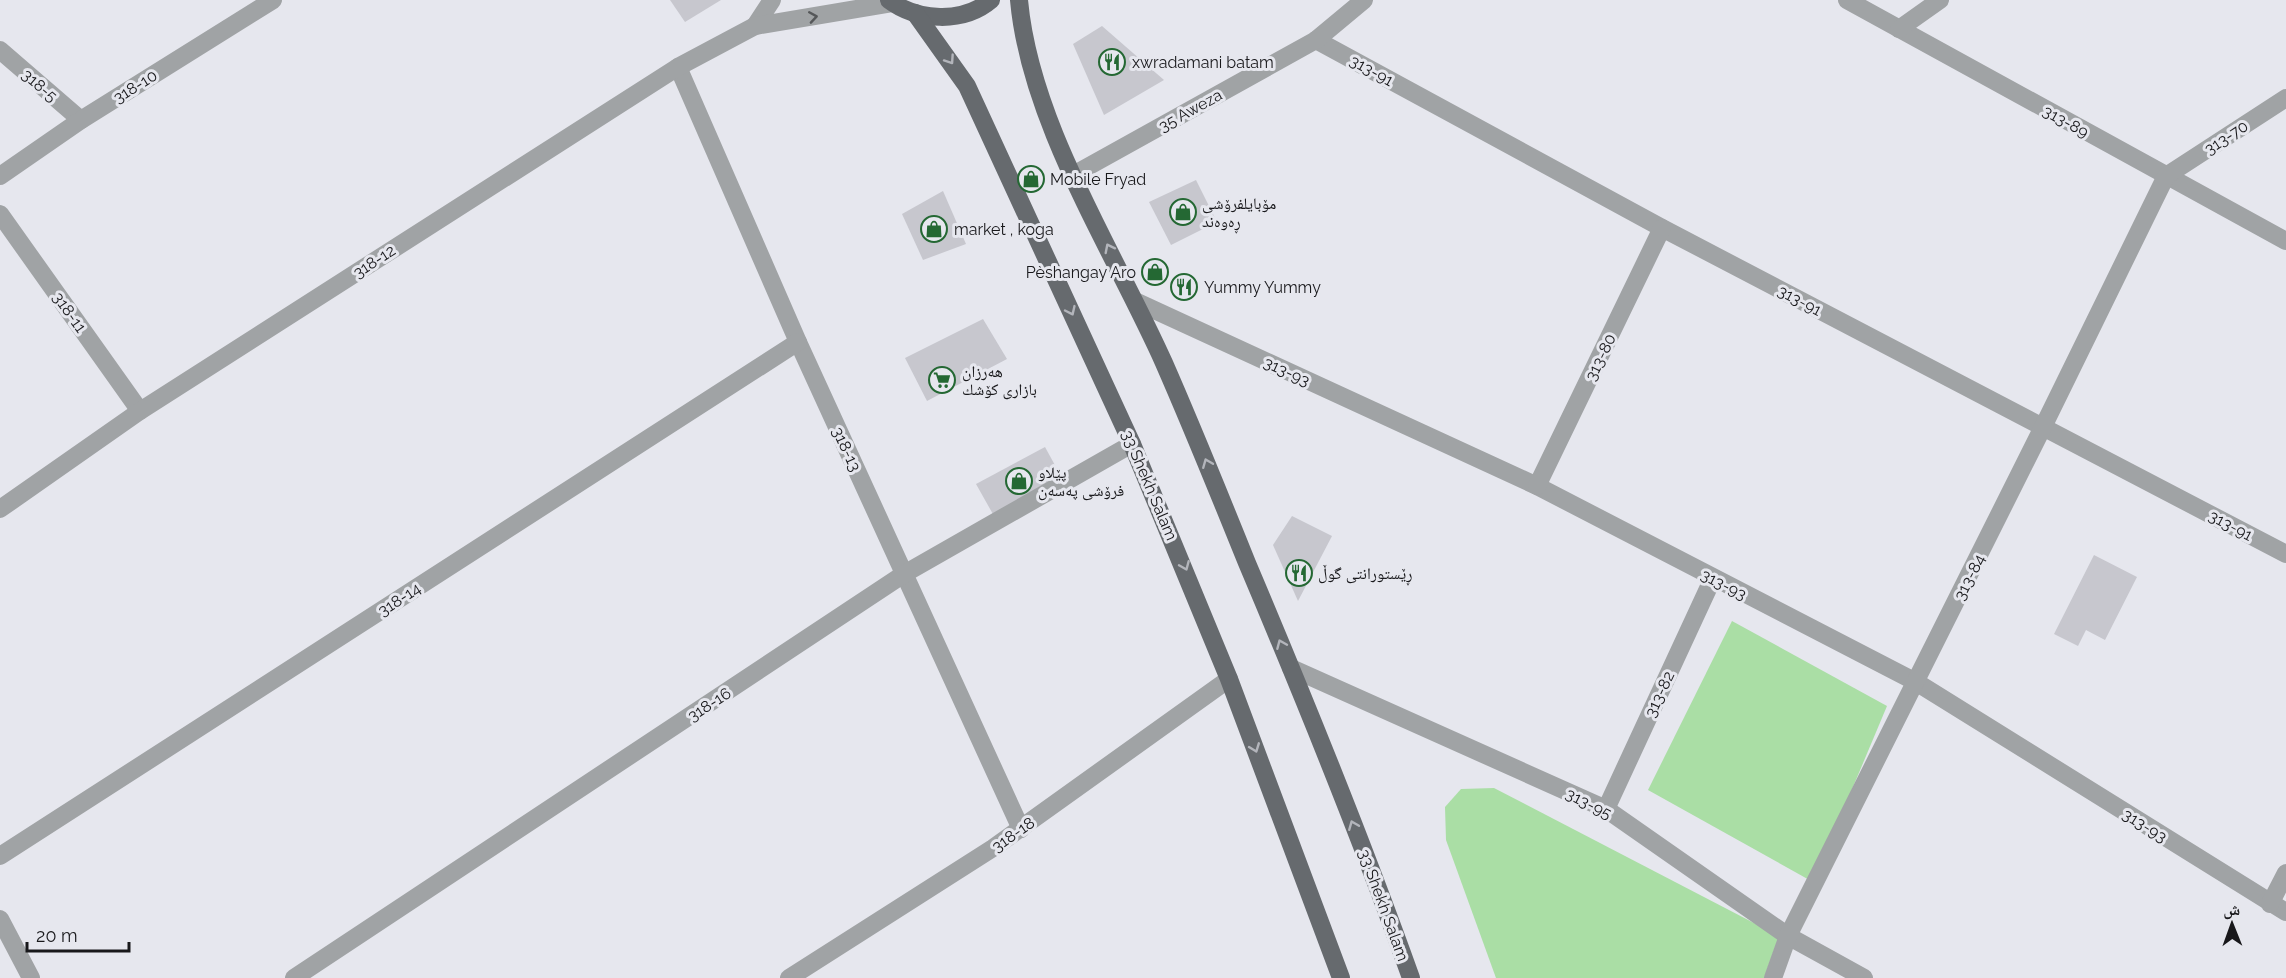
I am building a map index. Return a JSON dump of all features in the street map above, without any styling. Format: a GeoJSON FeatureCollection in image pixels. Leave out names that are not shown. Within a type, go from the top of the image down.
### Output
{"type":"FeatureCollection","features":[{"type":"Feature","properties":{"kind":"main road"},"geometry":{"type":"LineString","coordinates":[[890,1],[915,13],[938,18],[969,13],[991,0]]}},
{"type":"Feature","properties":{"kind":"main road","name":"33 Shekh Salam"},"geometry":{"type":"LineString","coordinates":[[1019,0],[1022,32],[1031,70],[1049,121],[1137,302],[1197,439],[1292,668],[1382,897],[1411,978]]}},
{"type":"Feature","properties":{"kind":"main road","name":"33 Shekh Salam"},"geometry":{"type":"LineString","coordinates":[[915,13],[967,86],[1132,444],[1229,679],[1341,978]]}},
{"type":"Feature","properties":{"kind":"street","name":"318-10"},"geometry":{"type":"LineString","coordinates":[[0,176],[81,120],[273,0]]}},
{"type":"Feature","properties":{"kind":"street","name":"318-12"},"geometry":{"type":"LineString","coordinates":[[755,26],[772,0]]}},
{"type":"Feature","properties":{"kind":"street","name":"35 Aweza"},"geometry":{"type":"LineString","coordinates":[[1073,174],[1316,40],[1364,0]]}},
{"type":"Feature","properties":{"kind":"street","name":"313-89"},"geometry":{"type":"LineString","coordinates":[[1846,0],[2286,241]]}},
{"type":"Feature","properties":{"kind":"street"},"geometry":{"type":"LineString","coordinates":[[1899,29],[1940,0]]}},
{"type":"Feature","properties":{"kind":"street","name":"318-12"},"geometry":{"type":"LineString","coordinates":[[0,508],[140,411],[678,66],[755,26],[890,1]]}},
{"type":"Feature","properties":{"kind":"street","name":"313-91"},"geometry":{"type":"LineString","coordinates":[[1316,40],[1662,228],[2286,554]]}},
{"type":"Feature","properties":{"kind":"street","name":"318-5"},"geometry":{"type":"LineString","coordinates":[[0,50],[81,120]]}},
{"type":"Feature","properties":{"kind":"street","name":"318-13"},"geometry":{"type":"LineString","coordinates":[[678,66],[798,342],[1021,829]]}},
{"type":"Feature","properties":{"kind":"street","name":"313-70"},"geometry":{"type":"LineString","coordinates":[[2166,176],[2286,98]]}},
{"type":"Feature","properties":{"kind":"street","name":"313-84"},"geometry":{"type":"LineString","coordinates":[[1773,978],[1788,936],[2166,176]]}},
{"type":"Feature","properties":{"kind":"street","name":"318-11"},"geometry":{"type":"LineString","coordinates":[[0,214],[140,411]]}},
{"type":"Feature","properties":{"kind":"street","name":"313-80"},"geometry":{"type":"LineString","coordinates":[[1537,486],[1662,228]]}},
{"type":"Feature","properties":{"kind":"street","name":"313-93"},"geometry":{"type":"LineString","coordinates":[[1137,302],[1537,486],[1916,682],[2278,908]]}},
{"type":"Feature","properties":{"kind":"street","name":"318-14"},"geometry":{"type":"LineString","coordinates":[[0,856],[798,342]]}},
{"type":"Feature","properties":{"kind":"street","name":"318-16"},"geometry":{"type":"LineString","coordinates":[[294,978],[904,574],[1132,444]]}},
{"type":"Feature","properties":{"kind":"street","name":"313-82"},"geometry":{"type":"LineString","coordinates":[[1605,809],[1713,578]]}},
{"type":"Feature","properties":{"kind":"street","name":"313-95"},"geometry":{"type":"LineString","coordinates":[[1292,668],[1605,809],[1788,936],[1864,978]]}},
{"type":"Feature","properties":{"kind":"street","name":"318-18"},"geometry":{"type":"LineString","coordinates":[[789,978],[1021,829],[1229,679]]}},
{"type":"Feature","properties":{"kind":"street"},"geometry":{"type":"LineString","coordinates":[[2278,908],[2286,873]]}},
{"type":"Feature","properties":{"kind":"street"},"geometry":{"type":"LineString","coordinates":[[0,919],[31,978]]}},
{"type":"Feature","properties":{"kind":"green space"},"geometry":{"type":"Polygon","coordinates":[[[1732,621],[1887,706],[1813,882],[1648,790],[1732,621]]]}},
{"type":"Feature","properties":{"kind":"green space"},"geometry":{"type":"Polygon","coordinates":[[[1494,788],[1779,936],[1764,978],[1496,978],[1446,840],[1445,807],[1461,789],[1494,788]]]}},
{"type":"Feature","properties":{"kind":"building"},"geometry":{"type":"Polygon","coordinates":[[[670,0],[721,0],[685,22],[670,0]]]}},
{"type":"Feature","properties":{"kind":"building","name":"xwradamani batam"},"geometry":{"type":"Polygon","coordinates":[[[1102,26],[1164,80],[1104,115],[1073,44],[1102,26]]]}},
{"type":"Feature","properties":{"kind":"building","name":"مۆبایلفرۆشی ڕەوەند"},"geometry":{"type":"Polygon","coordinates":[[[1196,180],[1217,222],[1171,245],[1149,202],[1196,180]]]}},
{"type":"Feature","properties":{"kind":"building","name":"market , koga"},"geometry":{"type":"Polygon","coordinates":[[[943,191],[966,244],[923,260],[902,214],[943,191]]]}},
{"type":"Feature","properties":{"kind":"building","name":"هەرزان بازاری کۆشك"},"geometry":{"type":"Polygon","coordinates":[[[983,319],[1007,359],[927,401],[905,358],[983,319]]]}},
{"type":"Feature","properties":{"kind":"building","name":"پێلاو فرۆشی پەسەن"},"geometry":{"type":"Polygon","coordinates":[[[1045,447],[1062,478],[994,516],[976,484],[1045,447]]]}},
{"type":"Feature","properties":{"kind":"building","name":"ڕێستورانتی گوڵ"},"geometry":{"type":"Polygon","coordinates":[[[1292,516],[1332,536],[1298,601],[1273,545],[1292,516]]]}},
{"type":"Feature","properties":{"kind":"building"},"geometry":{"type":"Polygon","coordinates":[[[2094,555],[2137,577],[2105,640],[2086,630],[2078,646],[2054,634],[2094,555]]]}},
{"type":"Feature","properties":{"kind":"place","name":"xwradamani batam"},"geometry":{"type":"Point","coordinates":[1112,62]}},
{"type":"Feature","properties":{"kind":"place","name":"Mobile Fryad"},"geometry":{"type":"Point","coordinates":[1031,179]}},
{"type":"Feature","properties":{"kind":"place","name":"مۆبایلفرۆشی ڕەوەند"},"geometry":{"type":"Point","coordinates":[1183,212]}},
{"type":"Feature","properties":{"kind":"place","name":"market , koga"},"geometry":{"type":"Point","coordinates":[934,229]}},
{"type":"Feature","properties":{"kind":"place","name":"Pèshangay Aro"},"geometry":{"type":"Point","coordinates":[1155,272]}},
{"type":"Feature","properties":{"kind":"place","name":"Yummy Yummy"},"geometry":{"type":"Point","coordinates":[1184,287]}},
{"type":"Feature","properties":{"kind":"place","name":"هەرزان بازاری کۆشك"},"geometry":{"type":"Point","coordinates":[942,380]}},
{"type":"Feature","properties":{"kind":"place","name":"پێلاو فرۆشی پەسەن"},"geometry":{"type":"Point","coordinates":[1019,481]}},
{"type":"Feature","properties":{"kind":"place","name":"ڕێستورانتی گوڵ"},"geometry":{"type":"Point","coordinates":[1299,573]}}]}
